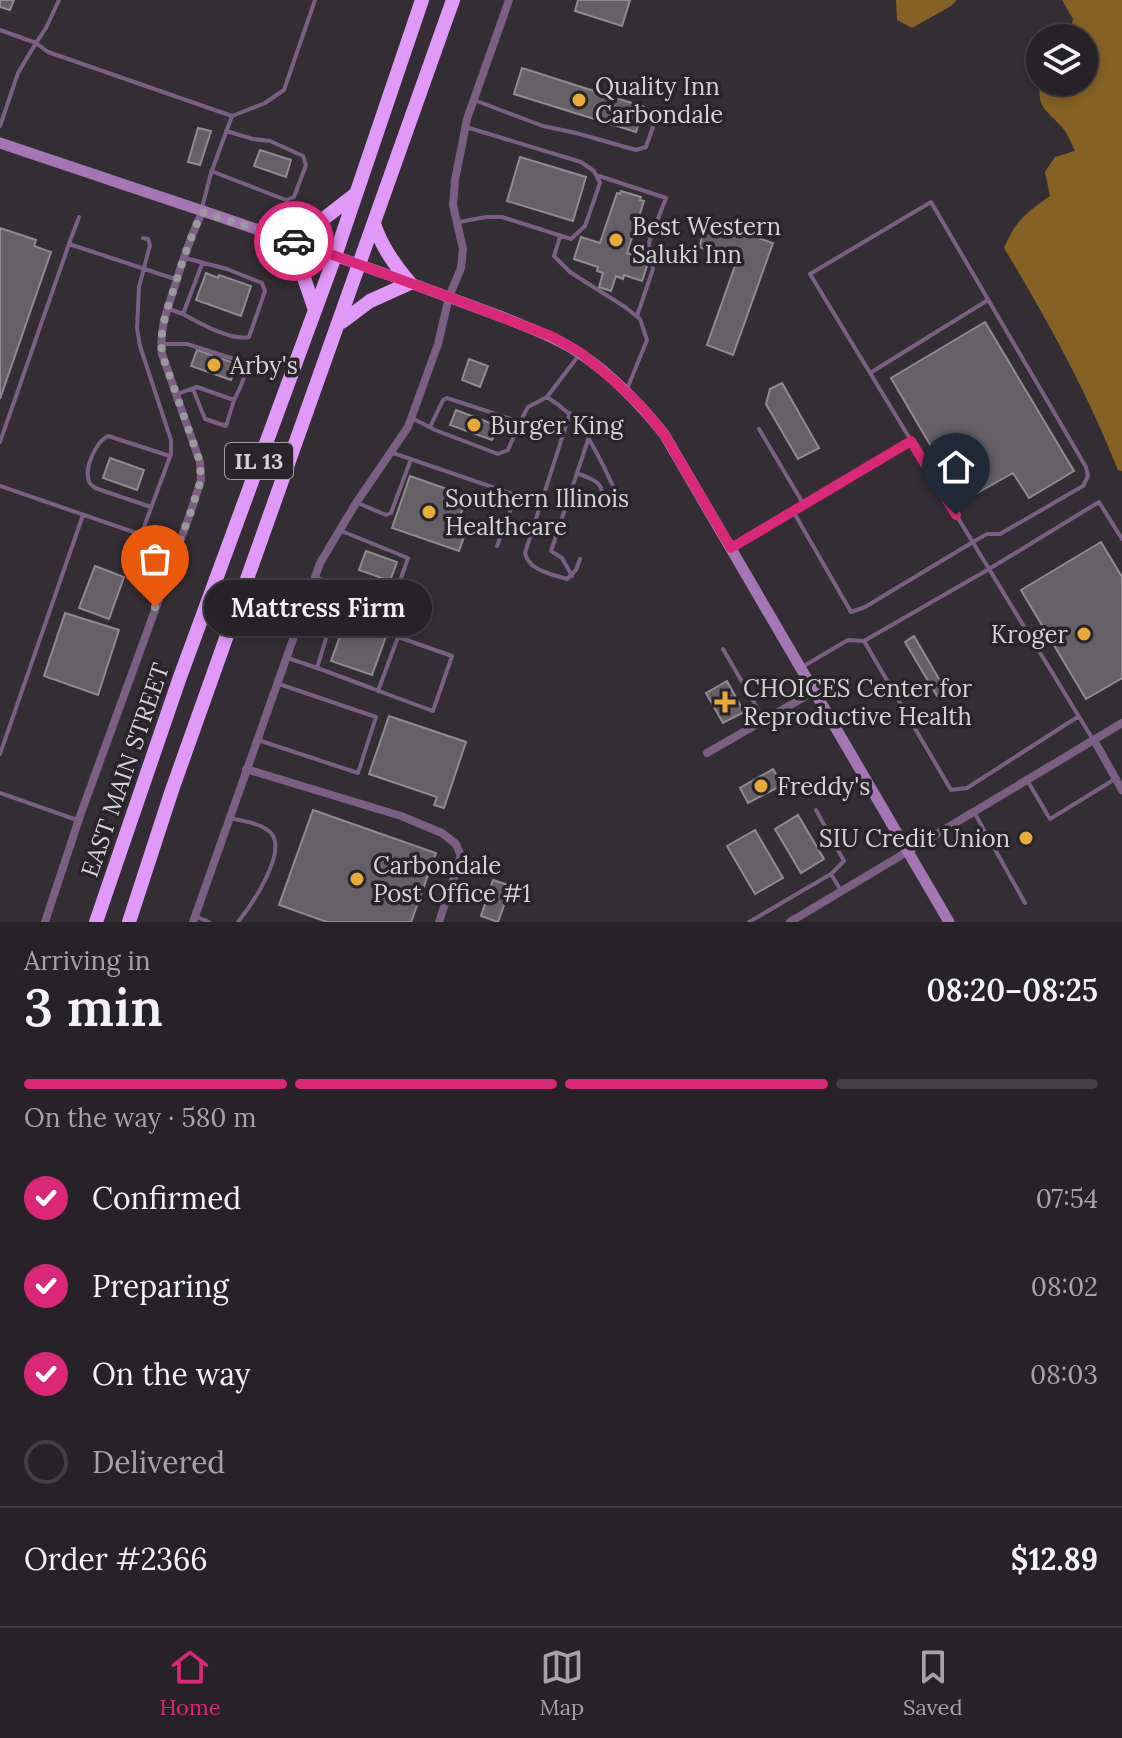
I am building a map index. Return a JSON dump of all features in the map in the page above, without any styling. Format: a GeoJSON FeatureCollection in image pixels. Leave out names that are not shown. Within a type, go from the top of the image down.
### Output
{"type":"FeatureCollection","features":[{"type":"Feature","properties":{"kind":"highway","name":"EAST MAIN STREET"},"geometry":{"type":"LineString","coordinates":[[96,922],[180,677],[335,256],[422,0]]}},
{"type":"Feature","properties":{"kind":"highway","name":"IL 13"},"geometry":{"type":"LineString","coordinates":[[129,922],[187,747],[453,0]]}},
{"type":"Feature","properties":{"kind":"highway"},"geometry":{"type":"LineString","coordinates":[[315,310],[286,238],[317,224],[356,193]]}},
{"type":"Feature","properties":{"kind":"highway"},"geometry":{"type":"LineString","coordinates":[[338,325],[370,301],[410,283],[386,251],[374,224]]}},
{"type":"Feature","properties":{"kind":"street"},"geometry":{"type":"LineString","coordinates":[[194,919],[320,563],[408,427],[438,344],[449,297],[461,268],[463,249],[453,205],[455,180],[474,100],[509,0]]}},
{"type":"Feature","properties":{"kind":"street"},"geometry":{"type":"LineString","coordinates":[[0,143],[286,238],[551,336],[581,353],[626,391],[664,434],[949,922]]}},
{"type":"Feature","properties":{"kind":"street"},"geometry":{"type":"LineString","coordinates":[[45,922],[201,480],[200,462],[161,345],[166,309],[202,212]]}},
{"type":"Feature","properties":{"kind":"street"},"geometry":{"type":"LineString","coordinates":[[707,753],[813,692]]}},
{"type":"Feature","properties":{"kind":"street"},"geometry":{"type":"LineString","coordinates":[[790,922],[1122,723]]}},
{"type":"Feature","properties":{"kind":"street"},"geometry":{"type":"LineString","coordinates":[[1094,740],[1122,790]]}},
{"type":"Feature","properties":{"kind":"street"},"geometry":{"type":"LineString","coordinates":[[246,769],[401,816],[442,833],[456,844],[461,856],[439,922]]}},
{"type":"Feature","properties":{"kind":"lane"},"geometry":{"type":"LineString","coordinates":[[0,126],[18,73],[59,0]]}},
{"type":"Feature","properties":{"kind":"lane"},"geometry":{"type":"LineString","coordinates":[[0,30],[36,43],[48,52],[232,116],[265,103],[284,90],[315,0]]}},
{"type":"Feature","properties":{"kind":"lane"},"geometry":{"type":"LineString","coordinates":[[474,100],[543,126],[636,150],[646,147],[655,121]]}},
{"type":"Feature","properties":{"kind":"lane"},"geometry":{"type":"LineString","coordinates":[[202,212],[211,171],[232,116]]}},
{"type":"Feature","properties":{"kind":"lane"},"geometry":{"type":"LineString","coordinates":[[457,223],[502,217],[571,239],[585,226],[600,183],[594,171],[581,162],[466,127]]}},
{"type":"Feature","properties":{"kind":"lane"},"geometry":{"type":"LineString","coordinates":[[211,171],[286,200],[294,197],[306,165],[303,156],[270,141],[226,131]]}},
{"type":"Feature","properties":{"kind":"lane"},"geometry":{"type":"LineString","coordinates":[[596,175],[666,198],[649,242],[653,269],[637,316]]}},
{"type":"Feature","properties":{"kind":"lane"},"geometry":{"type":"LineString","coordinates":[[793,511],[851,612],[865,607],[973,542],[987,534],[1000,534],[1083,486],[1088,476],[1086,467],[931,202],[810,274],[973,542],[989,569],[1094,740]]}},
{"type":"Feature","properties":{"kind":"lane"},"geometry":{"type":"LineString","coordinates":[[0,442],[79,217]]}},
{"type":"Feature","properties":{"kind":"lane"},"geometry":{"type":"LineString","coordinates":[[561,236],[554,256],[559,263],[640,319],[647,340],[626,391]]}},
{"type":"Feature","properties":{"kind":"lane"},"geometry":{"type":"LineString","coordinates":[[141,535],[170,456],[171,440],[137,328],[139,287],[150,245],[148,239],[143,238]]}},
{"type":"Feature","properties":{"kind":"lane"},"geometry":{"type":"LineString","coordinates":[[69,244],[177,280]]}},
{"type":"Feature","properties":{"kind":"lane"},"geometry":{"type":"LineString","coordinates":[[166,309],[184,312],[204,326],[241,339],[249,337],[265,291],[262,283],[183,257]]}},
{"type":"Feature","properties":{"kind":"lane"},"geometry":{"type":"LineString","coordinates":[[184,312],[202,264]]}},
{"type":"Feature","properties":{"kind":"lane"},"geometry":{"type":"LineString","coordinates":[[870,373],[988,300]]}},
{"type":"Feature","properties":{"kind":"lane"},"geometry":{"type":"LineString","coordinates":[[161,345],[187,344],[240,361],[243,365],[245,375],[226,426],[205,419],[193,389]]}},
{"type":"Feature","properties":{"kind":"lane"},"geometry":{"type":"LineString","coordinates":[[412,418],[498,454],[508,450],[528,407],[547,397],[581,353]]}},
{"type":"Feature","properties":{"kind":"lane"},"geometry":{"type":"LineString","coordinates":[[177,394],[197,387],[234,400]]}},
{"type":"Feature","properties":{"kind":"lane"},"geometry":{"type":"LineString","coordinates":[[547,397],[570,413],[589,437],[616,492]]}},
{"type":"Feature","properties":{"kind":"lane"},"geometry":{"type":"LineString","coordinates":[[430,427],[443,400],[447,398],[520,422]]}},
{"type":"Feature","properties":{"kind":"lane"},"geometry":{"type":"LineString","coordinates":[[570,413],[525,553],[532,567],[567,579],[576,570],[580,559]]}},
{"type":"Feature","properties":{"kind":"lane"},"geometry":{"type":"LineString","coordinates":[[759,429],[804,505]]}},
{"type":"Feature","properties":{"kind":"lane"},"geometry":{"type":"LineString","coordinates":[[151,507],[90,484],[87,473],[96,445],[108,436],[170,456]]}},
{"type":"Feature","properties":{"kind":"lane"},"geometry":{"type":"LineString","coordinates":[[572,576],[562,558],[551,551],[589,437]]}},
{"type":"Feature","properties":{"kind":"lane"},"geometry":{"type":"LineString","coordinates":[[731,548],[911,441]]}},
{"type":"Feature","properties":{"kind":"lane"},"geometry":{"type":"LineString","coordinates":[[391,452],[510,493],[514,501],[497,546]]}},
{"type":"Feature","properties":{"kind":"lane"},"geometry":{"type":"LineString","coordinates":[[356,503],[386,515],[391,513],[411,459]]}},
{"type":"Feature","properties":{"kind":"lane"},"geometry":{"type":"LineString","coordinates":[[576,473],[595,480],[603,491],[602,499]]}},
{"type":"Feature","properties":{"kind":"lane"},"geometry":{"type":"LineString","coordinates":[[0,486],[177,547]]}},
{"type":"Feature","properties":{"kind":"lane"},"geometry":{"type":"LineString","coordinates":[[800,669],[848,640],[864,641],[1099,502],[1122,539]]}},
{"type":"Feature","properties":{"kind":"lane"},"geometry":{"type":"LineString","coordinates":[[0,754],[83,515]]}},
{"type":"Feature","properties":{"kind":"lane"},"geometry":{"type":"LineString","coordinates":[[315,577],[392,604],[408,558],[339,530]]}},
{"type":"Feature","properties":{"kind":"lane"},"geometry":{"type":"LineString","coordinates":[[303,609],[332,619],[317,668]]}},
{"type":"Feature","properties":{"kind":"lane"},"geometry":{"type":"LineString","coordinates":[[286,657],[317,668],[378,691],[433,711],[452,656],[398,637],[378,691]]}},
{"type":"Feature","properties":{"kind":"lane"},"geometry":{"type":"LineString","coordinates":[[864,641],[951,790],[967,788],[1079,716]]}},
{"type":"Feature","properties":{"kind":"lane"},"geometry":{"type":"LineString","coordinates":[[723,649],[764,720]]}},
{"type":"Feature","properties":{"kind":"lane"},"geometry":{"type":"LineString","coordinates":[[256,740],[358,773],[376,717],[277,683]]}},
{"type":"Feature","properties":{"kind":"lane"},"geometry":{"type":"LineString","coordinates":[[1027,780],[1050,819],[1116,779]]}},
{"type":"Feature","properties":{"kind":"lane"},"geometry":{"type":"LineString","coordinates":[[0,793],[79,820]]}},
{"type":"Feature","properties":{"kind":"lane"},"geometry":{"type":"LineString","coordinates":[[749,922],[831,874],[844,861],[816,810]]}},
{"type":"Feature","properties":{"kind":"lane"},"geometry":{"type":"LineString","coordinates":[[974,812],[1025,903]]}},
{"type":"Feature","properties":{"kind":"lane"},"geometry":{"type":"LineString","coordinates":[[229,817],[263,826],[272,833],[276,842],[265,881],[238,922]]}},
{"type":"Feature","properties":{"kind":"lane"},"geometry":{"type":"LineString","coordinates":[[831,874],[841,891]]}},
{"type":"Feature","properties":{"kind":"lane"},"geometry":{"type":"LineString","coordinates":[[194,919],[209,922]]}},
{"type":"Feature","properties":{"kind":"shaded area"},"geometry":{"type":"Polygon","coordinates":[[[896,0],[957,0],[912,28],[897,20],[896,0]]]}},
{"type":"Feature","properties":{"kind":"shaded area"},"geometry":{"type":"Polygon","coordinates":[[[1062,0],[1122,0],[1122,471],[1118,470],[1066,356],[1004,248],[1022,218],[1050,196],[1045,172],[1055,157],[1075,151],[1062,127],[1041,103],[1040,96],[1098,96],[1098,24],[1072,24],[1073,19],[1062,0]]]}},
{"type":"Feature","properties":{"kind":"building"},"geometry":{"type":"Polygon","coordinates":[[[0,0],[14,0],[10,10],[0,7],[0,0]]]}},
{"type":"Feature","properties":{"kind":"building"},"geometry":{"type":"Polygon","coordinates":[[[578,0],[630,0],[622,26],[575,11],[578,0]]]}},
{"type":"Feature","properties":{"kind":"building","name":"Quality Inn Carbondale"},"geometry":{"type":"Polygon","coordinates":[[[522,68],[644,107],[636,132],[514,94],[522,68]]]}},
{"type":"Feature","properties":{"kind":"building"},"geometry":{"type":"Polygon","coordinates":[[[198,128],[211,131],[200,165],[188,162],[198,128]]]}},
{"type":"Feature","properties":{"kind":"building"},"geometry":{"type":"Polygon","coordinates":[[[260,150],[291,160],[286,177],[254,166],[260,150]]]}},
{"type":"Feature","properties":{"kind":"building"},"geometry":{"type":"Polygon","coordinates":[[[520,157],[586,177],[573,221],[507,201],[520,157]]]}},
{"type":"Feature","properties":{"kind":"building","name":"Best Western Saluki Inn"},"geometry":{"type":"Polygon","coordinates":[[[621,191],[641,197],[640,200],[644,201],[627,253],[649,260],[642,281],[624,275],[623,279],[616,276],[611,291],[599,287],[603,273],[597,271],[598,267],[574,259],[581,237],[600,243],[617,193],[621,191]]]}},
{"type":"Feature","properties":{"kind":"building"},"geometry":{"type":"Polygon","coordinates":[[[708,221],[773,243],[733,355],[707,345],[737,260],[699,247],[708,221]]]}},
{"type":"Feature","properties":{"kind":"building"},"geometry":{"type":"Polygon","coordinates":[[[0,228],[36,240],[34,246],[51,252],[0,399],[0,228]]]}},
{"type":"Feature","properties":{"kind":"building"},"geometry":{"type":"Polygon","coordinates":[[[206,273],[251,286],[241,316],[196,300],[206,273]]]}},
{"type":"Feature","properties":{"kind":"building"},"geometry":{"type":"Polygon","coordinates":[[[985,322],[1074,471],[1029,498],[1013,473],[963,501],[891,378],[985,322]]]}},
{"type":"Feature","properties":{"kind":"building","name":"Arby's"},"geometry":{"type":"Polygon","coordinates":[[[197,350],[237,364],[231,380],[191,366],[197,350]]]}},
{"type":"Feature","properties":{"kind":"building"},"geometry":{"type":"Polygon","coordinates":[[[469,359],[488,366],[480,387],[462,380],[469,359]]]}},
{"type":"Feature","properties":{"kind":"building"},"geometry":{"type":"Polygon","coordinates":[[[782,383],[819,448],[798,459],[766,404],[770,389],[782,383]]]}},
{"type":"Feature","properties":{"kind":"building","name":"Burger King"},"geometry":{"type":"Polygon","coordinates":[[[456,410],[498,426],[492,440],[450,425],[456,410]]]}},
{"type":"Feature","properties":{"kind":"building"},"geometry":{"type":"Polygon","coordinates":[[[110,458],[144,470],[137,490],[103,478],[110,458]]]}},
{"type":"Feature","properties":{"kind":"building","name":"Southern Illinois Healthcare"},"geometry":{"type":"Polygon","coordinates":[[[410,476],[467,496],[456,528],[466,531],[459,551],[392,528],[410,476]]]}},
{"type":"Feature","properties":{"kind":"building","name":"Kroger"},"geometry":{"type":"Polygon","coordinates":[[[1101,542],[1122,577],[1122,678],[1086,699],[1021,590],[1101,542]]]}},
{"type":"Feature","properties":{"kind":"building"},"geometry":{"type":"Polygon","coordinates":[[[366,551],[397,562],[390,581],[359,570],[366,551]]]}},
{"type":"Feature","properties":{"kind":"building"},"geometry":{"type":"Polygon","coordinates":[[[95,566],[124,577],[109,619],[79,608],[95,566]]]}},
{"type":"Feature","properties":{"kind":"building"},"geometry":{"type":"Polygon","coordinates":[[[351,606],[392,620],[372,675],[331,661],[351,606]]]}},
{"type":"Feature","properties":{"kind":"building"},"geometry":{"type":"Polygon","coordinates":[[[65,613],[119,630],[98,695],[44,676],[65,613]]]}},
{"type":"Feature","properties":{"kind":"building","name":"Kroger"},"geometry":{"type":"Polygon","coordinates":[[[914,636],[946,691],[937,696],[905,642],[914,636]]]}},
{"type":"Feature","properties":{"kind":"building","name":"CHOICES Center for Reproductive Health"},"geometry":{"type":"Polygon","coordinates":[[[727,681],[744,712],[723,723],[706,693],[727,681]]]}},
{"type":"Feature","properties":{"kind":"building"},"geometry":{"type":"Polygon","coordinates":[[[389,716],[466,742],[444,808],[434,805],[437,797],[369,774],[389,716]]]}},
{"type":"Feature","properties":{"kind":"building","name":"Freddy's"},"geometry":{"type":"Polygon","coordinates":[[[773,769],[782,785],[748,803],[740,788],[773,769]]]}},
{"type":"Feature","properties":{"kind":"building","name":"Carbondale Post Office #1"},"geometry":{"type":"Polygon","coordinates":[[[313,810],[436,853],[411,922],[327,922],[279,905],[313,810]]]}},
{"type":"Feature","properties":{"kind":"building"},"geometry":{"type":"Polygon","coordinates":[[[798,815],[824,859],[801,873],[775,829],[798,815]]]}},
{"type":"Feature","properties":{"kind":"building"},"geometry":{"type":"Polygon","coordinates":[[[755,830],[783,878],[755,894],[727,846],[755,830]]]}},
{"type":"Feature","properties":{"kind":"building"},"geometry":{"type":"Polygon","coordinates":[[[493,880],[511,886],[498,922],[481,916],[493,880]]]}},
{"type":"Feature","properties":{"kind":"way so far"},"geometry":{"type":"LineString","coordinates":[[155,607],[201,480],[200,462],[162,354],[164,318],[183,257],[202,212],[294,241]]}},
{"type":"Feature","properties":{"kind":"place","name":"Quality Inn Carbondale"},"geometry":{"type":"Point","coordinates":[579,100]}},
{"type":"Feature","properties":{"kind":"place","name":"Best Western Saluki Inn"},"geometry":{"type":"Point","coordinates":[616,240]}},
{"type":"Feature","properties":{"kind":"place","name":"Arby's"},"geometry":{"type":"Point","coordinates":[214,365]}},
{"type":"Feature","properties":{"kind":"place","name":"Burger King"},"geometry":{"type":"Point","coordinates":[474,425]}},
{"type":"Feature","properties":{"kind":"place","name":"Southern Illinois Healthcare"},"geometry":{"type":"Point","coordinates":[429,512]}},
{"type":"Feature","properties":{"kind":"place","name":"Mattress Firm"},"geometry":{"type":"Point","coordinates":[155,607]}},
{"type":"Feature","properties":{"kind":"place","name":"Kroger"},"geometry":{"type":"Point","coordinates":[1084,634]}},
{"type":"Feature","properties":{"kind":"place","name":"CHOICES Center for Reproductive Health"},"geometry":{"type":"Point","coordinates":[725,702]}},
{"type":"Feature","properties":{"kind":"place","name":"Freddy's"},"geometry":{"type":"Point","coordinates":[761,786]}},
{"type":"Feature","properties":{"kind":"place","name":"SIU Credit Union"},"geometry":{"type":"Point","coordinates":[1026,838]}},
{"type":"Feature","properties":{"kind":"place","name":"Carbondale Post Office #1"},"geometry":{"type":"Point","coordinates":[357,879]}},
{"type":"Feature","properties":{"kind":"route"},"geometry":{"type":"LineString","coordinates":[[294,241],[551,336],[581,353],[640,405],[664,434],[731,548],[911,441],[956,515]]}}]}
